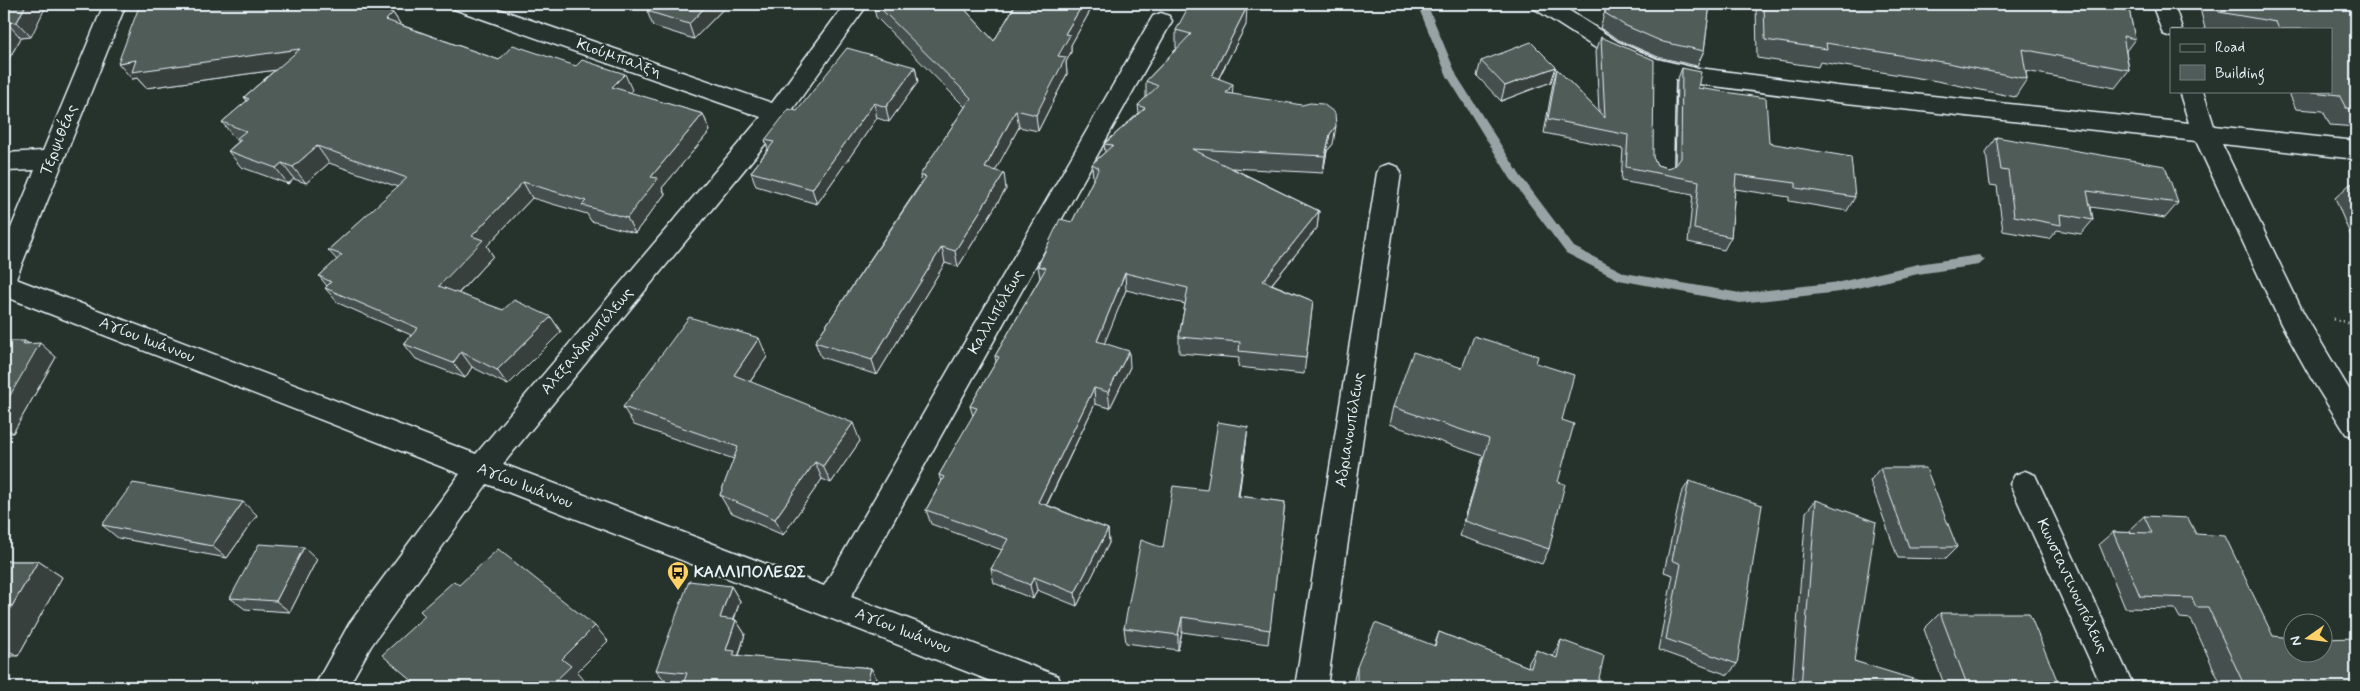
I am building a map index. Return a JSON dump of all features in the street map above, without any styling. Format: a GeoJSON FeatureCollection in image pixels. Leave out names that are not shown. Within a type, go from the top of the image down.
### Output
{"type":"FeatureCollection","features":[{"type":"Feature","properties":{"kind":"street","name":"Τερψιθέας"},"geometry":{"type":"LineString","coordinates":[[4,276],[115,4]]}},
{"type":"Feature","properties":{"kind":"street","name":"Κιούμπαλξη"},"geometry":{"type":"LineString","coordinates":[[462,4],[777,114]]}},
{"type":"Feature","properties":{"kind":"street"},"geometry":{"type":"LineString","coordinates":[[515,21],[534,4]]}},
{"type":"Feature","properties":{"kind":"street","name":"Αλεξανδρουπόλεως"},"geometry":{"type":"LineString","coordinates":[[330,687],[360,635],[481,468],[777,114],[857,4]]}},
{"type":"Feature","properties":{"kind":"street"},"geometry":{"type":"LineString","coordinates":[[1543,4],[1610,47],[1650,65],[1691,75],[1837,94],[2356,150]]}},
{"type":"Feature","properties":{"kind":"street"},"geometry":{"type":"LineString","coordinates":[[2163,4],[2171,28]]}},
{"type":"Feature","properties":{"kind":"street","name":"Καλλιπόλεως"},"geometry":{"type":"LineString","coordinates":[[831,603],[1161,21]]}},
{"type":"Feature","properties":{"kind":"street"},"geometry":{"type":"LineString","coordinates":[[1661,171],[1663,68]]}},
{"type":"Feature","properties":{"kind":"street"},"geometry":{"type":"LineString","coordinates":[[2190,92],[2204,133],[2291,316],[2320,370],[2356,425]]}},
{"type":"Feature","properties":{"kind":"street"},"geometry":{"type":"LineString","coordinates":[[4,162],[50,160]]}},
{"type":"Feature","properties":{"kind":"street","name":"Αδριανουπόλεως"},"geometry":{"type":"LineString","coordinates":[[1311,687],[1389,173]]}},
{"type":"Feature","properties":{"kind":"street","name":"Αγίου Ιωάννου"},"geometry":{"type":"LineString","coordinates":[[4,284],[1046,687]]}},
{"type":"Feature","properties":{"kind":"street","name":"Κωνσταντινουπόλεως"},"geometry":{"type":"LineString","coordinates":[[2025,484],[2118,687]]}},
{"type":"Feature","properties":{"kind":"building"},"geometry":{"type":"Polygon","coordinates":[[[4,4],[26,4],[17,22],[7,23],[4,29],[4,4]]]}},
{"type":"Feature","properties":{"kind":"building"},"geometry":{"type":"Polygon","coordinates":[[[140,4],[364,4],[393,13],[386,20],[499,60],[513,45],[576,66],[582,60],[625,74],[612,87],[703,114],[651,177],[658,178],[627,218],[582,205],[586,201],[523,182],[472,236],[483,240],[439,286],[503,310],[514,300],[551,317],[497,370],[461,352],[453,363],[404,344],[418,328],[325,288],[331,282],[319,276],[342,255],[328,250],[407,178],[317,146],[293,167],[282,163],[276,168],[228,151],[241,140],[237,138],[246,131],[222,122],[249,99],[244,97],[300,49],[132,72],[136,60],[118,63],[140,4]]]}},
{"type":"Feature","properties":{"kind":"building"},"geometry":{"type":"Polygon","coordinates":[[[654,4],[708,4],[689,24],[647,11],[654,4]]]}},
{"type":"Feature","properties":{"kind":"building"},"geometry":{"type":"Polygon","coordinates":[[[876,4],[960,4],[994,41],[1016,4],[1083,4],[1065,34],[1070,35],[1058,56],[1066,57],[1036,115],[1016,110],[985,168],[1004,173],[955,251],[942,247],[872,360],[815,342],[926,177],[920,175],[971,98],[876,4]]]}},
{"type":"Feature","properties":{"kind":"building"},"geometry":{"type":"Polygon","coordinates":[[[1190,4],[1232,4],[1247,7],[1212,76],[1233,84],[1226,93],[1302,105],[1310,103],[1323,104],[1335,113],[1336,126],[1330,134],[1325,156],[1192,149],[1319,211],[1263,281],[1313,301],[1306,358],[1239,351],[1240,342],[1179,337],[1188,288],[1125,273],[1097,341],[1129,351],[1108,392],[1094,388],[1038,502],[1108,529],[1075,593],[1034,577],[1030,585],[991,569],[1008,539],[926,510],[944,477],[939,475],[977,408],[970,406],[999,357],[995,356],[1046,268],[1038,266],[1060,219],[1072,222],[1099,168],[1092,164],[1113,145],[1104,144],[1145,108],[1138,105],[1158,86],[1146,81],[1191,34],[1176,30],[1190,4]]]}},
{"type":"Feature","properties":{"kind":"building"},"geometry":{"type":"Polygon","coordinates":[[[1607,4],[1710,4],[1704,51],[1663,42],[1624,25],[1605,13],[1607,4]]]}},
{"type":"Feature","properties":{"kind":"building"},"geometry":{"type":"Polygon","coordinates":[[[1764,4],[2128,4],[2135,39],[2123,36],[2129,70],[2022,49],[2027,79],[1948,63],[1826,43],[1827,49],[1765,40],[1764,4]]]}},
{"type":"Feature","properties":{"kind":"building"},"geometry":{"type":"Polygon","coordinates":[[[2216,4],[2356,4],[2356,109],[2346,108],[2339,95],[2312,92],[2332,92],[2332,28],[2279,28],[2276,22],[2219,12],[2216,4]]]}},
{"type":"Feature","properties":{"kind":"building"},"geometry":{"type":"Polygon","coordinates":[[[1601,37],[1654,60],[1653,157],[1657,165],[1667,168],[1676,165],[1681,158],[1682,68],[1701,72],[1698,88],[1766,98],[1769,143],[1851,157],[1855,197],[1796,188],[1796,183],[1736,175],[1731,237],[1694,229],[1699,181],[1626,167],[1628,135],[1548,119],[1557,69],[1605,118],[1601,37]]]}},
{"type":"Feature","properties":{"kind":"building"},"geometry":{"type":"Polygon","coordinates":[[[1531,42],[1556,67],[1505,86],[1481,61],[1531,42]]]}},
{"type":"Feature","properties":{"kind":"building"},"geometry":{"type":"Polygon","coordinates":[[[847,48],[915,67],[886,107],[874,103],[812,189],[751,172],[774,142],[765,140],[789,109],[797,111],[847,48]]]}},
{"type":"Feature","properties":{"kind":"building"},"geometry":{"type":"Polygon","coordinates":[[[1996,137],[2165,166],[2178,203],[2087,191],[2093,220],[2060,214],[2061,225],[2014,216],[2008,171],[2001,170],[1996,137]]]}},
{"type":"Feature","properties":{"kind":"building"},"geometry":{"type":"Polygon","coordinates":[[[2350,184],[2356,184],[2356,199],[2350,184]]]}},
{"type":"Feature","properties":{"kind":"building"},"geometry":{"type":"Polygon","coordinates":[[[689,317],[759,338],[734,375],[853,423],[823,466],[815,462],[775,519],[720,495],[738,447],[623,407],[689,317]]]}},
{"type":"Feature","properties":{"kind":"building"},"geometry":{"type":"Polygon","coordinates":[[[1474,336],[1538,356],[1536,363],[1574,375],[1562,420],[1574,424],[1558,482],[1565,484],[1549,549],[1465,521],[1489,439],[1393,407],[1413,352],[1462,368],[1474,336]]]}},
{"type":"Feature","properties":{"kind":"building"},"geometry":{"type":"Polygon","coordinates":[[[4,341],[25,341],[23,344],[40,343],[4,406],[4,341]]]}},
{"type":"Feature","properties":{"kind":"building"},"geometry":{"type":"Polygon","coordinates":[[[1218,422],[1248,427],[1238,496],[1285,502],[1270,630],[1182,617],[1178,635],[1124,628],[1141,540],[1163,548],[1173,486],[1207,490],[1218,422]]]}},
{"type":"Feature","properties":{"kind":"building"},"geometry":{"type":"Polygon","coordinates":[[[1880,468],[1926,468],[1957,547],[1909,547],[1880,468]]]}},
{"type":"Feature","properties":{"kind":"building"},"geometry":{"type":"Polygon","coordinates":[[[1689,481],[1762,505],[1737,664],[1666,639],[1681,564],[1672,560],[1689,481]]]}},
{"type":"Feature","properties":{"kind":"building"},"geometry":{"type":"Polygon","coordinates":[[[133,483],[243,502],[212,546],[102,525],[133,483]]]}},
{"type":"Feature","properties":{"kind":"building"},"geometry":{"type":"Polygon","coordinates":[[[1816,500],[1876,522],[1854,661],[1926,683],[1925,687],[1801,687],[1816,500]]]}},
{"type":"Feature","properties":{"kind":"building"},"geometry":{"type":"Polygon","coordinates":[[[2144,516],[2188,518],[2196,534],[2225,536],[2273,636],[2282,637],[2282,664],[2332,664],[2332,639],[2356,638],[2356,687],[2245,687],[2208,607],[2196,607],[2192,598],[2140,596],[2113,532],[2152,533],[2144,516]]]}},
{"type":"Feature","properties":{"kind":"building"},"geometry":{"type":"Polygon","coordinates":[[[259,544],[304,547],[276,601],[230,598],[259,544]]]}},
{"type":"Feature","properties":{"kind":"building"},"geometry":{"type":"Polygon","coordinates":[[[498,549],[595,626],[562,659],[571,666],[549,687],[414,687],[416,684],[382,655],[425,616],[420,611],[454,581],[459,585],[498,549]]]}},
{"type":"Feature","properties":{"kind":"building"},"geometry":{"type":"Polygon","coordinates":[[[4,561],[38,561],[4,620],[4,561]]]}},
{"type":"Feature","properties":{"kind":"building"},"geometry":{"type":"Polygon","coordinates":[[[689,581],[731,586],[720,618],[736,620],[726,650],[735,651],[733,655],[871,668],[866,686],[871,687],[682,687],[687,673],[656,670],[689,581]]]}},
{"type":"Feature","properties":{"kind":"building"},"geometry":{"type":"Polygon","coordinates":[[[1940,613],[2029,613],[2060,687],[1968,687],[1940,613]]]}},
{"type":"Feature","properties":{"kind":"building"},"geometry":{"type":"Polygon","coordinates":[[[1375,623],[1435,646],[1439,632],[1531,668],[1536,650],[1557,658],[1561,640],[1604,656],[1597,687],[1357,687],[1357,667],[1375,623]]]}},
{"type":"Feature","properties":{"kind":"waterway"},"geometry":{"type":"LineString","coordinates":[[1422,4],[1452,76],[1516,178],[1570,250],[1623,277],[1740,298],[1840,287],[1918,269],[1979,260]]}},
{"type":"Feature","properties":{"kind":"place","name":"ΚΑΛΛΙΠΟΛΕΩΣ"},"geometry":{"type":"Point","coordinates":[678,591]}}]}
